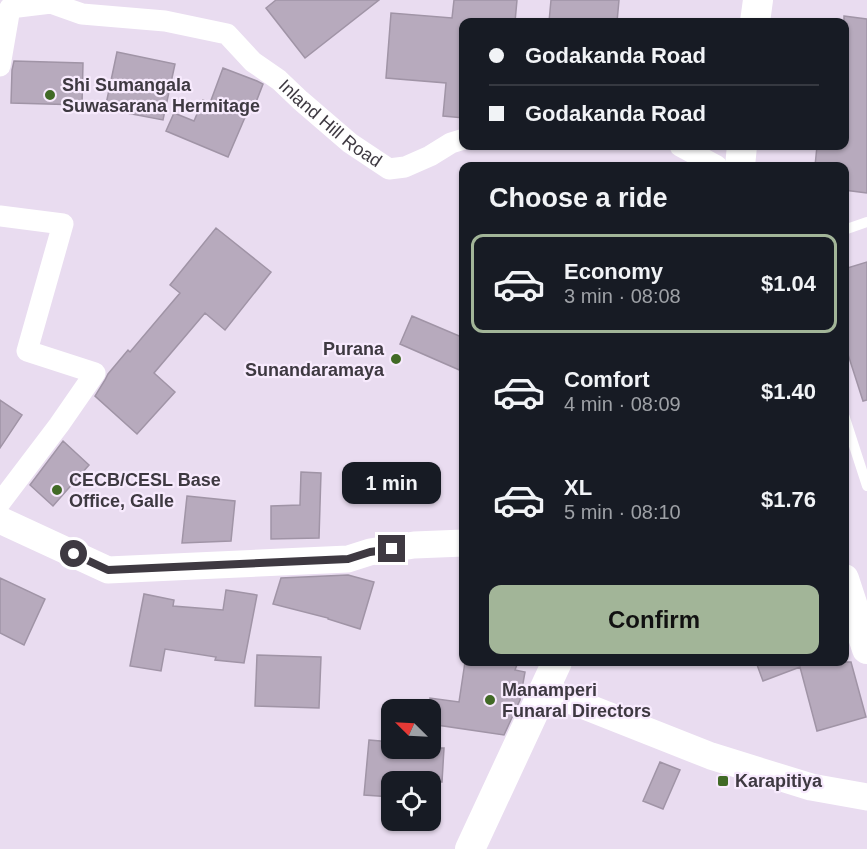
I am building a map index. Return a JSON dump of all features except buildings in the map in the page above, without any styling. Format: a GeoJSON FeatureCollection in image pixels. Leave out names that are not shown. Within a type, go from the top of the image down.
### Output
{"type":"FeatureCollection","features":[{"type":"Feature","properties":{"kind":"main road"},"geometry":{"type":"LineString","coordinates":[[756,18],[758,0]]}},
{"type":"Feature","properties":{"kind":"main road"},"geometry":{"type":"LineString","coordinates":[[849,594],[867,649]]}},
{"type":"Feature","properties":{"kind":"main road"},"geometry":{"type":"LineString","coordinates":[[470,849],[555,666]]}},
{"type":"Feature","properties":{"kind":"street","name":"Inland Hill Road"},"geometry":{"type":"LineString","coordinates":[[6,4],[51,3],[82,14],[165,21],[226,34],[254,62],[279,80],[350,143],[389,169],[405,168],[459,141]]}},
{"type":"Feature","properties":{"kind":"street"},"geometry":{"type":"LineString","coordinates":[[0,66],[6,4]]}},
{"type":"Feature","properties":{"kind":"street"},"geometry":{"type":"LineString","coordinates":[[687,150],[710,162]]}},
{"type":"Feature","properties":{"kind":"street"},"geometry":{"type":"LineString","coordinates":[[0,216],[63,224],[27,351],[95,373],[0,503]]}},
{"type":"Feature","properties":{"kind":"street"},"geometry":{"type":"LineString","coordinates":[[0,520],[108,570],[348,559],[370,552],[414,545],[459,543]]}},
{"type":"Feature","properties":{"kind":"street"},"geometry":{"type":"LineString","coordinates":[[544,690],[711,756],[811,787],[867,797]]}},
{"type":"Feature","properties":{"kind":"lane"},"geometry":{"type":"LineString","coordinates":[[849,228],[867,222]]}},
{"type":"Feature","properties":{"kind":"lane"},"geometry":{"type":"LineString","coordinates":[[849,430],[867,486]]}},
{"type":"Feature","properties":{"kind":"place","name":"Shi Sumangala Suwasarana Hermitage"},"geometry":{"type":"Point","coordinates":[50,95]}},
{"type":"Feature","properties":{"kind":"place","name":"Purana Sunandaramaya"},"geometry":{"type":"Point","coordinates":[396,359]}},
{"type":"Feature","properties":{"kind":"place","name":"CECB/CESL Base Office, Galle"},"geometry":{"type":"Point","coordinates":[57,490]}},
{"type":"Feature","properties":{"kind":"place","name":"Manamperi Funaral Directors"},"geometry":{"type":"Point","coordinates":[490,700]}},
{"type":"Feature","properties":{"kind":"place","name":"Karapitiya"},"geometry":{"type":"Point","coordinates":[723,781]}},
{"type":"Feature","properties":{"kind":"route"},"geometry":{"type":"LineString","coordinates":[[74,554],[108,570],[348,559],[370,552],[392,549]]}}]}
